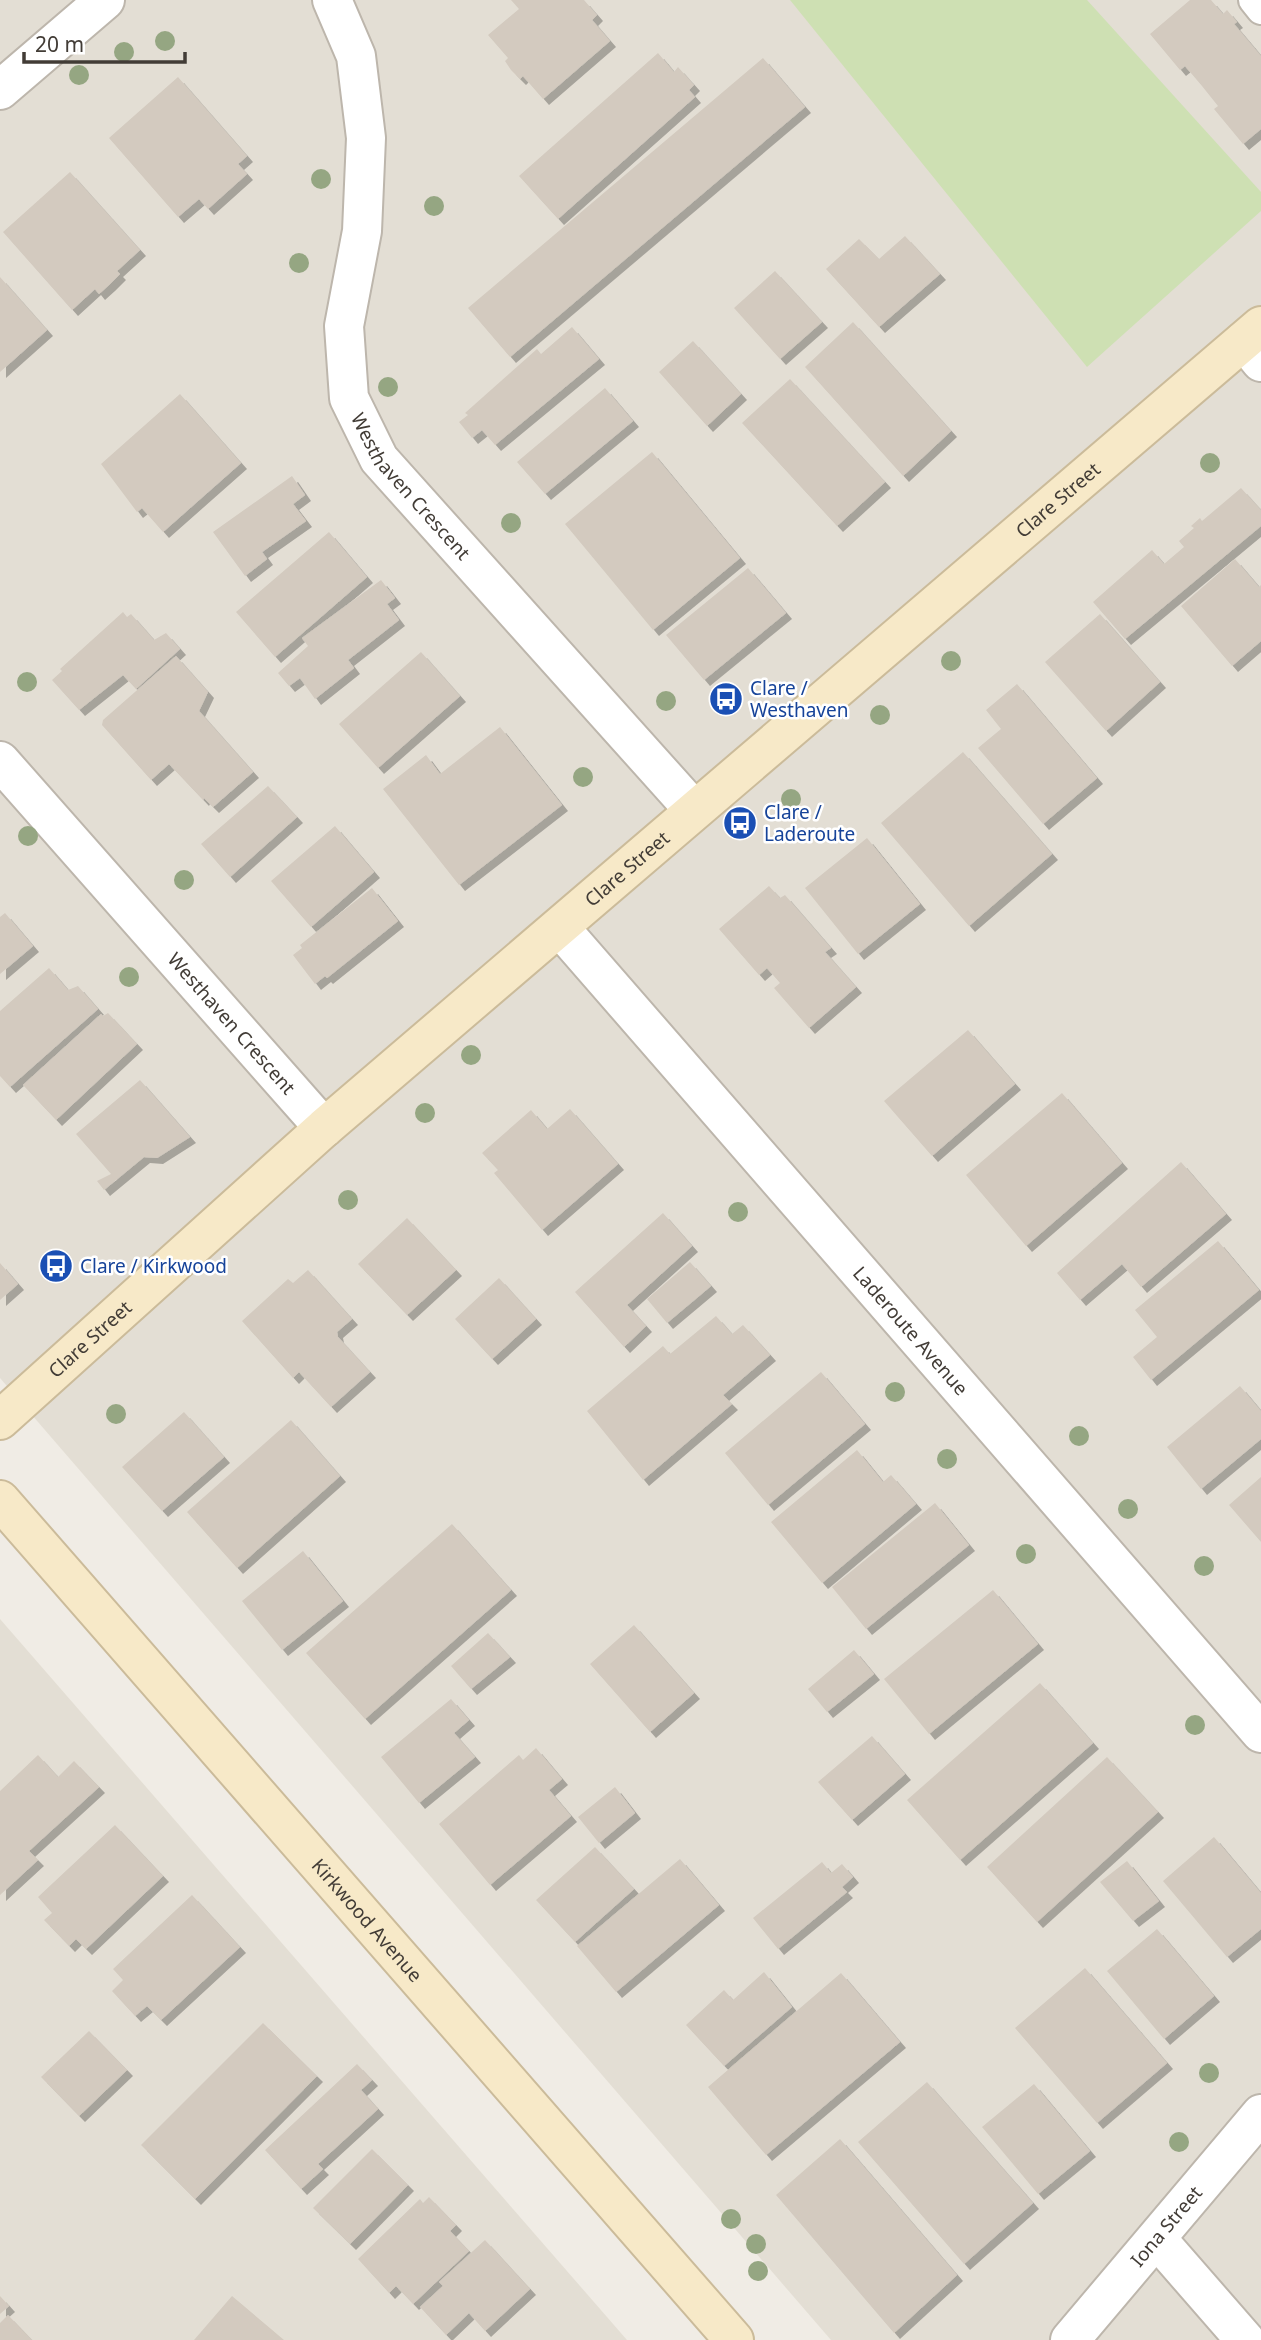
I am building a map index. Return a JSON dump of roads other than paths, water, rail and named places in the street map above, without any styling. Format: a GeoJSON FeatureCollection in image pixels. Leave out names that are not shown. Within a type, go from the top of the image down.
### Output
{"type":"FeatureCollection","features":[{"type":"Feature","properties":{"kind":"street"},"geometry":{"type":"LineString","coordinates":[[0,90],[105,0]]}},
{"type":"Feature","properties":{"kind":"street","name":"Westhaven Crescent"},"geometry":{"type":"LineString","coordinates":[[332,0],[356,56],[366,138],[362,231],[344,326],[349,398],[379,459],[693,809]]}},
{"type":"Feature","properties":{"kind":"street","name":"Clare Street"},"geometry":{"type":"LineString","coordinates":[[0,1420],[324,1128],[560,928],[693,809],[1255,343]]}},
{"type":"Feature","properties":{"kind":"street","name":"Westhaven Crescent"},"geometry":{"type":"LineString","coordinates":[[0,761],[324,1128]]}},
{"type":"Feature","properties":{"kind":"street","name":"Laderoute Avenue"},"geometry":{"type":"LineString","coordinates":[[560,928],[1261,1733]]}},
{"type":"Feature","properties":{"kind":"street","name":"Kirkwood Avenue"},"geometry":{"type":"LineString","coordinates":[[0,1500],[734,2340]]}},
{"type":"Feature","properties":{"kind":"street","name":"Iona Street"},"geometry":{"type":"LineString","coordinates":[[1070,2340],[1261,2114]]}},
{"type":"Feature","properties":{"kind":"street"},"geometry":{"type":"LineString","coordinates":[[1157,2239],[1245,2340]]}},
{"type":"Feature","properties":{"kind":"lane"},"geometry":{"type":"LineString","coordinates":[[1253,0],[1261,10]]}},
{"type":"Feature","properties":{"kind":"place","name":"Clare / Westhaven"},"geometry":{"type":"Point","coordinates":[726,699]}},
{"type":"Feature","properties":{"kind":"place","name":"Clare / Laderoute"},"geometry":{"type":"Point","coordinates":[740,823]}},
{"type":"Feature","properties":{"kind":"place","name":"Clare / Kirkwood"},"geometry":{"type":"Point","coordinates":[56,1266]}}]}
